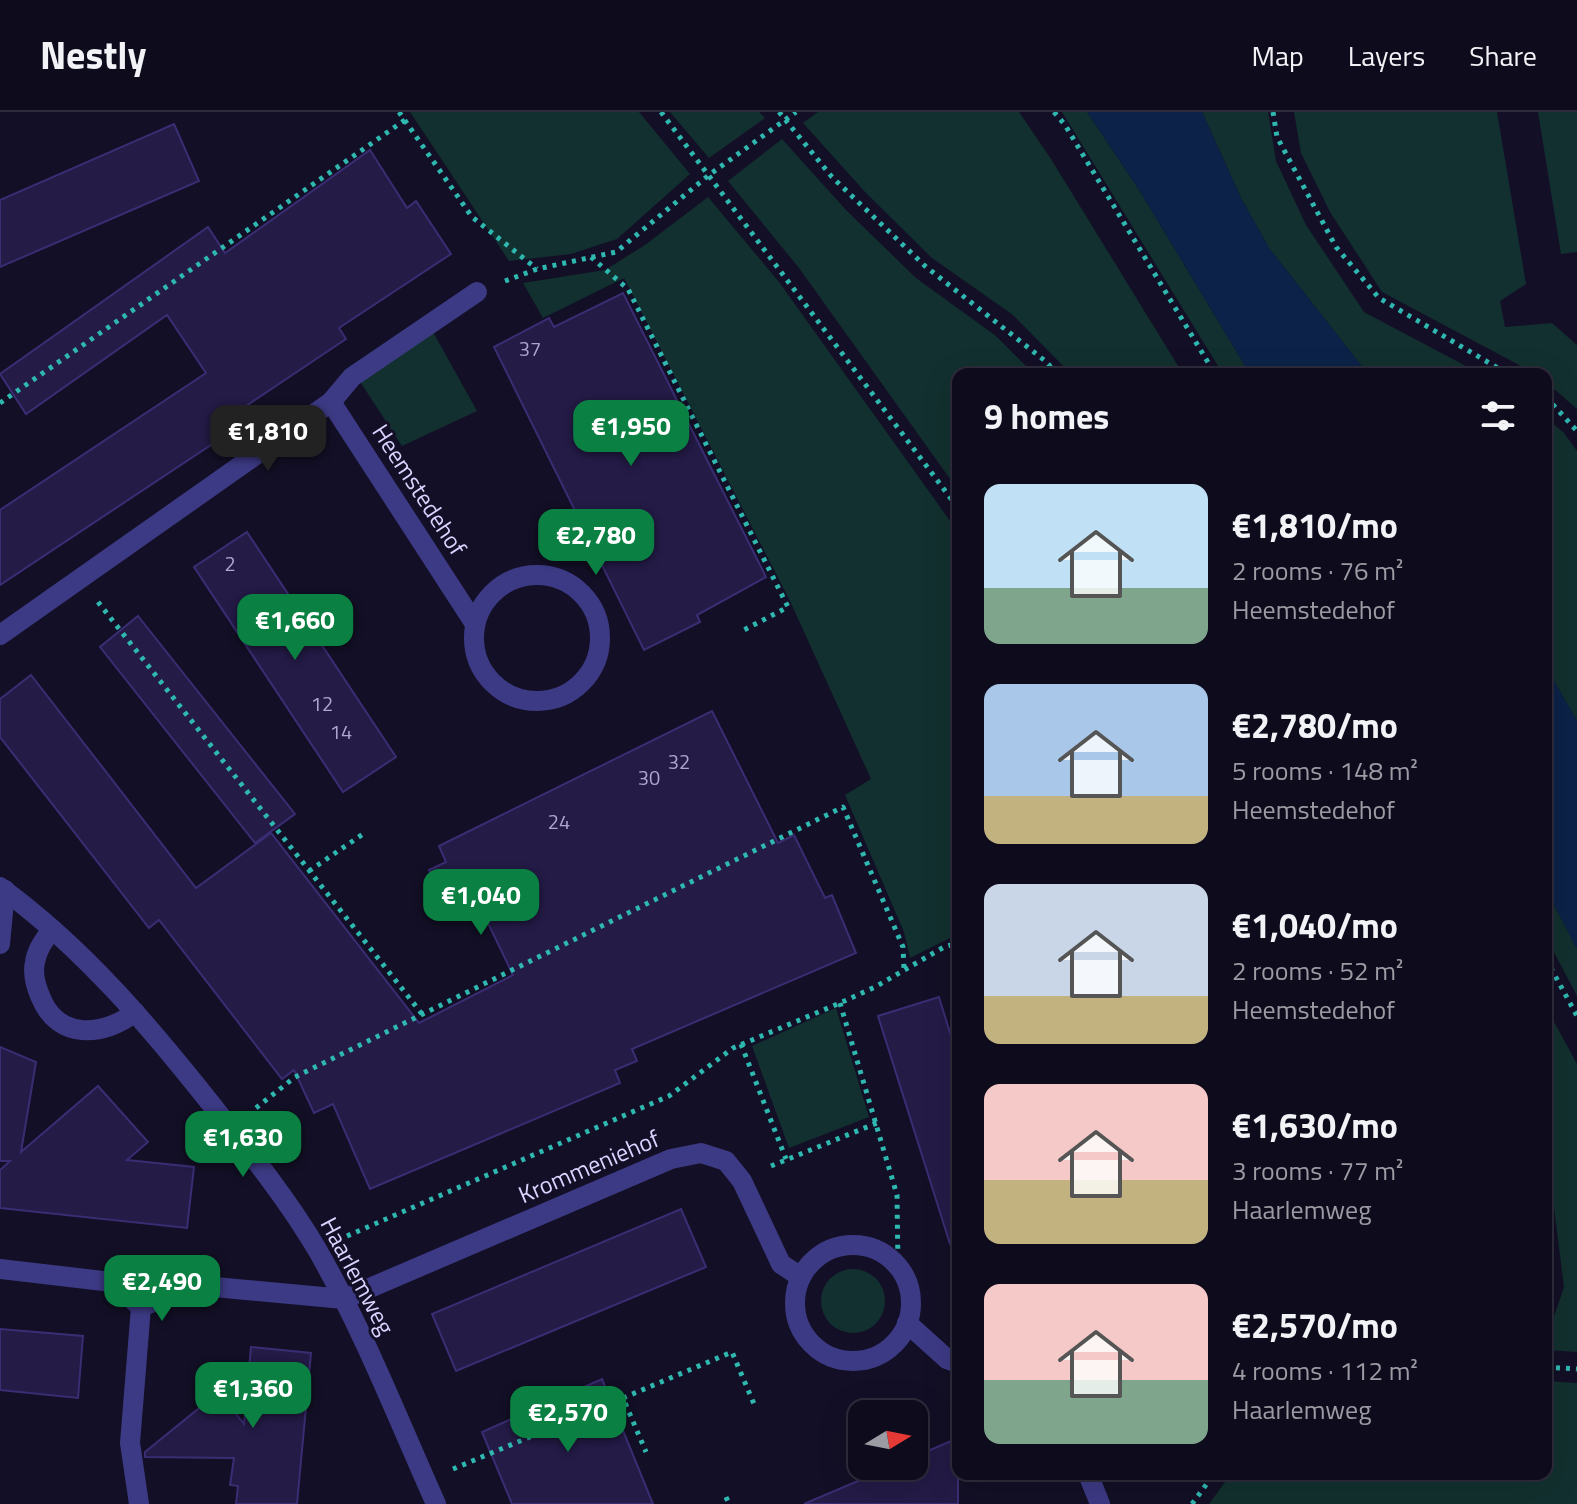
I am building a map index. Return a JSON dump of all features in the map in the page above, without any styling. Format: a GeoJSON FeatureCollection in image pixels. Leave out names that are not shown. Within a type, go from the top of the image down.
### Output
{"type":"FeatureCollection","features":[{"type":"Feature","properties":{"kind":"street"},"geometry":{"type":"LineString","coordinates":[[0,635],[331,402],[352,377],[477,292]]}},
{"type":"Feature","properties":{"kind":"street","name":"Heemstedehof"},"geometry":{"type":"LineString","coordinates":[[331,402],[475,624],[474,646],[480,666],[493,684],[511,696],[532,701],[553,700],[572,691],[587,677],[597,659],[601,639],[589,601],[575,587],[556,577],[535,574],[515,578],[497,589],[483,605],[475,624]]}},
{"type":"Feature","properties":{"kind":"street"},"geometry":{"type":"LineString","coordinates":[[0,944],[2,889]]}},
{"type":"Feature","properties":{"kind":"street","name":"Haarlemweg"},"geometry":{"type":"LineString","coordinates":[[2,889],[96,970],[135,1012],[265,1171],[316,1249],[344,1299],[436,1504]]}},
{"type":"Feature","properties":{"kind":"street"},"geometry":{"type":"LineString","coordinates":[[52,929],[41,944],[35,962],[35,984],[45,1008],[53,1017],[62,1025],[83,1032],[101,1030],[122,1022],[135,1012]]}},
{"type":"Feature","properties":{"kind":"street","name":"Krommeniehof"},"geometry":{"type":"LineString","coordinates":[[344,1299],[671,1159],[701,1153],[726,1161],[742,1181],[781,1264],[801,1277]]}},
{"type":"Feature","properties":{"kind":"street"},"geometry":{"type":"LineString","coordinates":[[845,1245],[865,1246],[898,1267],[908,1284],[911,1304],[907,1323],[898,1340],[886,1351],[865,1360],[847,1361],[828,1356],[814,1346],[802,1331],[796,1314],[796,1295],[801,1277],[811,1262],[827,1251],[845,1245]]}},
{"type":"Feature","properties":{"kind":"street"},"geometry":{"type":"LineString","coordinates":[[0,1269],[112,1282],[141,1307]]}},
{"type":"Feature","properties":{"kind":"street"},"geometry":{"type":"LineString","coordinates":[[141,1307],[193,1285],[344,1299]]}},
{"type":"Feature","properties":{"kind":"street"},"geometry":{"type":"LineString","coordinates":[[139,1504],[130,1443],[141,1307]]}},
{"type":"Feature","properties":{"kind":"street"},"geometry":{"type":"LineString","coordinates":[[907,1323],[952,1361]]}},
{"type":"Feature","properties":{"kind":"street"},"geometry":{"type":"LineString","coordinates":[[1090,1480],[1100,1504]]}},
{"type":"Feature","properties":{"kind":"path"},"geometry":{"type":"LineString","coordinates":[[399,112],[472,217],[537,269]]}},
{"type":"Feature","properties":{"kind":"path"},"geometry":{"type":"LineString","coordinates":[[661,112],[952,500]]}},
{"type":"Feature","properties":{"kind":"path"},"geometry":{"type":"LineString","coordinates":[[779,112],[832,177],[925,266],[1052,368]]}},
{"type":"Feature","properties":{"kind":"path"},"geometry":{"type":"LineString","coordinates":[[477,292],[537,269],[616,252],[709,175],[796,112]]}},
{"type":"Feature","properties":{"kind":"path"},"geometry":{"type":"LineString","coordinates":[[1054,112],[1065,125],[1211,368]]}},
{"type":"Feature","properties":{"kind":"path"},"geometry":{"type":"LineString","coordinates":[[1273,112],[1277,137],[1336,247],[1379,298],[1498,368]]}},
{"type":"Feature","properties":{"kind":"path"},"geometry":{"type":"LineString","coordinates":[[0,403],[405,120]]}},
{"type":"Feature","properties":{"kind":"path"},"geometry":{"type":"LineString","coordinates":[[591,257],[628,289],[788,607],[740,632]]}},
{"type":"Feature","properties":{"kind":"path"},"geometry":{"type":"LineString","coordinates":[[1552,404],[1577,431]]}},
{"type":"Feature","properties":{"kind":"path"},"geometry":{"type":"LineString","coordinates":[[80,579],[422,1014]]}},
{"type":"Feature","properties":{"kind":"path"},"geometry":{"type":"LineString","coordinates":[[231,1129],[295,1077],[843,807],[903,947],[904,969]]}},
{"type":"Feature","properties":{"kind":"path"},"geometry":{"type":"LineString","coordinates":[[309,871],[363,834]]}},
{"type":"Feature","properties":{"kind":"path"},"geometry":{"type":"LineString","coordinates":[[316,1249],[669,1096],[741,1044],[840,1003],[952,945]]}},
{"type":"Feature","properties":{"kind":"path"},"geometry":{"type":"LineString","coordinates":[[1552,970],[1577,1016]]}},
{"type":"Feature","properties":{"kind":"path"},"geometry":{"type":"LineString","coordinates":[[840,1003],[897,1195],[898,1267]]}},
{"type":"Feature","properties":{"kind":"path"},"geometry":{"type":"LineString","coordinates":[[741,1044],[786,1159]]}},
{"type":"Feature","properties":{"kind":"path"},"geometry":{"type":"LineString","coordinates":[[742,1181],[786,1159],[877,1123]]}},
{"type":"Feature","properties":{"kind":"path"},"geometry":{"type":"LineString","coordinates":[[425,1480],[732,1352],[754,1404]]}},
{"type":"Feature","properties":{"kind":"path"},"geometry":{"type":"LineString","coordinates":[[1552,1367],[1577,1369]]}},
{"type":"Feature","properties":{"kind":"path"},"geometry":{"type":"LineString","coordinates":[[623,1398],[646,1452]]}},
{"type":"Feature","properties":{"kind":"path"},"geometry":{"type":"LineString","coordinates":[[1192,1504],[1210,1480]]}},
{"type":"Feature","properties":{"kind":"green space"},"geometry":{"type":"Polygon","coordinates":[[[410,112],[639,112],[690,174],[617,239],[571,254],[509,261],[410,112]]]}},
{"type":"Feature","properties":{"kind":"green space"},"geometry":{"type":"Polygon","coordinates":[[[670,112],[759,112],[765,118],[709,158],[670,112]]]}},
{"type":"Feature","properties":{"kind":"green space"},"geometry":{"type":"Polygon","coordinates":[[[818,112],[1019,112],[1179,368],[1065,368],[1013,315],[932,258],[866,193],[803,123],[818,112]]]}},
{"type":"Feature","properties":{"kind":"green space"},"geometry":{"type":"Polygon","coordinates":[[[1062,112],[1087,112],[1138,188],[1246,368],[1219,368],[1062,112]]]}},
{"type":"Feature","properties":{"kind":"green space"},"geometry":{"type":"Polygon","coordinates":[[[1202,112],[1268,112],[1276,161],[1306,225],[1364,312],[1470,368],[1363,368],[1269,248],[1241,198],[1202,112]]]}},
{"type":"Feature","properties":{"kind":"green space"},"geometry":{"type":"Polygon","coordinates":[[[1294,112],[1497,112],[1526,284],[1500,301],[1505,327],[1552,323],[1577,345],[1577,409],[1552,387],[1552,368],[1525,368],[1382,292],[1330,212],[1301,153],[1294,112]]]}},
{"type":"Feature","properties":{"kind":"green space"},"geometry":{"type":"Polygon","coordinates":[[[1538,112],[1577,112],[1577,252],[1561,254],[1538,112]]]}},
{"type":"Feature","properties":{"kind":"green space"},"geometry":{"type":"Polygon","coordinates":[[[782,139],[847,211],[916,278],[996,336],[1028,368],[952,368],[952,482],[799,268],[728,181],[782,139]]]}},
{"type":"Feature","properties":{"kind":"green space"},"geometry":{"type":"Polygon","coordinates":[[[708,197],[779,282],[952,524],[952,937],[910,958],[904,932],[845,795],[871,779],[790,601],[624,278],[543,318],[523,283],[605,270],[645,245],[708,197]]]}},
{"type":"Feature","properties":{"kind":"green space"},"geometry":{"type":"Polygon","coordinates":[[[433,332],[477,411],[402,446],[359,380],[433,332]]]}},
{"type":"Feature","properties":{"kind":"green space"},"geometry":{"type":"Polygon","coordinates":[[[1552,423],[1577,451],[1577,721],[1552,677],[1552,423]]]}},
{"type":"Feature","properties":{"kind":"green space"},"geometry":{"type":"Polygon","coordinates":[[[1552,901],[1577,949],[1577,996],[1552,948],[1552,901]]]}},
{"type":"Feature","properties":{"kind":"green space"},"geometry":{"type":"Polygon","coordinates":[[[836,1008],[869,1117],[789,1148],[752,1046],[836,1008]]]}},
{"type":"Feature","properties":{"kind":"green space"},"geometry":{"type":"Polygon","coordinates":[[[1552,1018],[1577,1064],[1577,1352],[1552,1350],[1552,1322],[1564,1287],[1554,1208],[1552,1018]]]}},
{"type":"Feature","properties":{"kind":"green space"},"geometry":{"type":"Polygon","coordinates":[[[853,1269],[876,1278],[885,1301],[876,1324],[853,1333],[830,1324],[821,1301],[830,1278],[853,1269]]]}},
{"type":"Feature","properties":{"kind":"green space"},"geometry":{"type":"Polygon","coordinates":[[[1552,1381],[1577,1383],[1577,1504],[1209,1504],[1227,1480],[1552,1480],[1552,1381]]]}},
{"type":"Feature","properties":{"kind":"water"},"geometry":{"type":"Polygon","coordinates":[[[1087,112],[1202,112],[1241,198],[1269,248],[1363,368],[1246,368],[1138,188],[1087,112]]]}},
{"type":"Feature","properties":{"kind":"water"},"geometry":{"type":"Polygon","coordinates":[[[1552,677],[1577,721],[1577,949],[1552,901],[1552,677]]]}},
{"type":"Feature","properties":{"kind":"building"},"geometry":{"type":"Polygon","coordinates":[[[174,124],[199,181],[0,267],[0,200],[174,124]]]}},
{"type":"Feature","properties":{"kind":"building"},"geometry":{"type":"Polygon","coordinates":[[[370,150],[407,208],[416,201],[451,254],[339,328],[346,339],[222,422],[229,433],[0,585],[0,510],[206,373],[167,315],[26,414],[0,374],[208,227],[225,253],[370,150]]]}},
{"type":"Feature","properties":{"kind":"building"},"geometry":{"type":"Polygon","coordinates":[[[623,293],[766,577],[697,615],[700,622],[644,650],[494,347],[549,318],[554,327],[623,293]]]}},
{"type":"Feature","properties":{"kind":"building"},"geometry":{"type":"Polygon","coordinates":[[[247,532],[396,757],[343,792],[194,567],[247,532]]]}},
{"type":"Feature","properties":{"kind":"building"},"geometry":{"type":"Polygon","coordinates":[[[138,616],[295,814],[255,843],[100,647],[138,616]]]}},
{"type":"Feature","properties":{"kind":"building"},"geometry":{"type":"Polygon","coordinates":[[[31,675],[196,888],[271,833],[419,1023],[513,975],[476,898],[466,903],[464,898],[448,906],[429,870],[446,862],[439,846],[712,711],[778,843],[794,835],[825,898],[832,895],[856,953],[632,1049],[637,1061],[615,1070],[620,1083],[370,1189],[333,1104],[314,1113],[294,1070],[282,1079],[159,920],[149,928],[0,737],[0,699],[31,675]]]}},
{"type":"Feature","properties":{"kind":"building"},"geometry":{"type":"Polygon","coordinates":[[[939,997],[952,1039],[952,1244],[950,1244],[878,1016],[939,997]]]}},
{"type":"Feature","properties":{"kind":"building"},"geometry":{"type":"Polygon","coordinates":[[[0,1047],[36,1062],[21,1152],[98,1086],[148,1142],[127,1160],[194,1167],[187,1228],[0,1208],[0,1170],[10,1161],[0,1161],[0,1047]]]}},
{"type":"Feature","properties":{"kind":"building"},"geometry":{"type":"Polygon","coordinates":[[[681,1209],[706,1267],[456,1371],[432,1314],[681,1209]]]}},
{"type":"Feature","properties":{"kind":"building"},"geometry":{"type":"Polygon","coordinates":[[[0,1329],[83,1336],[78,1398],[0,1390],[0,1329]]]}},
{"type":"Feature","properties":{"kind":"building"},"geometry":{"type":"Polygon","coordinates":[[[251,1347],[311,1353],[297,1504],[236,1504],[238,1486],[230,1485],[234,1458],[145,1457],[145,1452],[219,1392],[244,1424],[251,1347]]]}},
{"type":"Feature","properties":{"kind":"building"},"geometry":{"type":"Polygon","coordinates":[[[602,1379],[653,1504],[512,1504],[482,1432],[602,1379]]]}},
{"type":"Feature","properties":{"kind":"building"},"geometry":{"type":"Polygon","coordinates":[[[952,1441],[952,1480],[958,1480],[958,1504],[804,1504],[860,1480],[928,1480],[928,1451],[952,1441]]]}}]}
